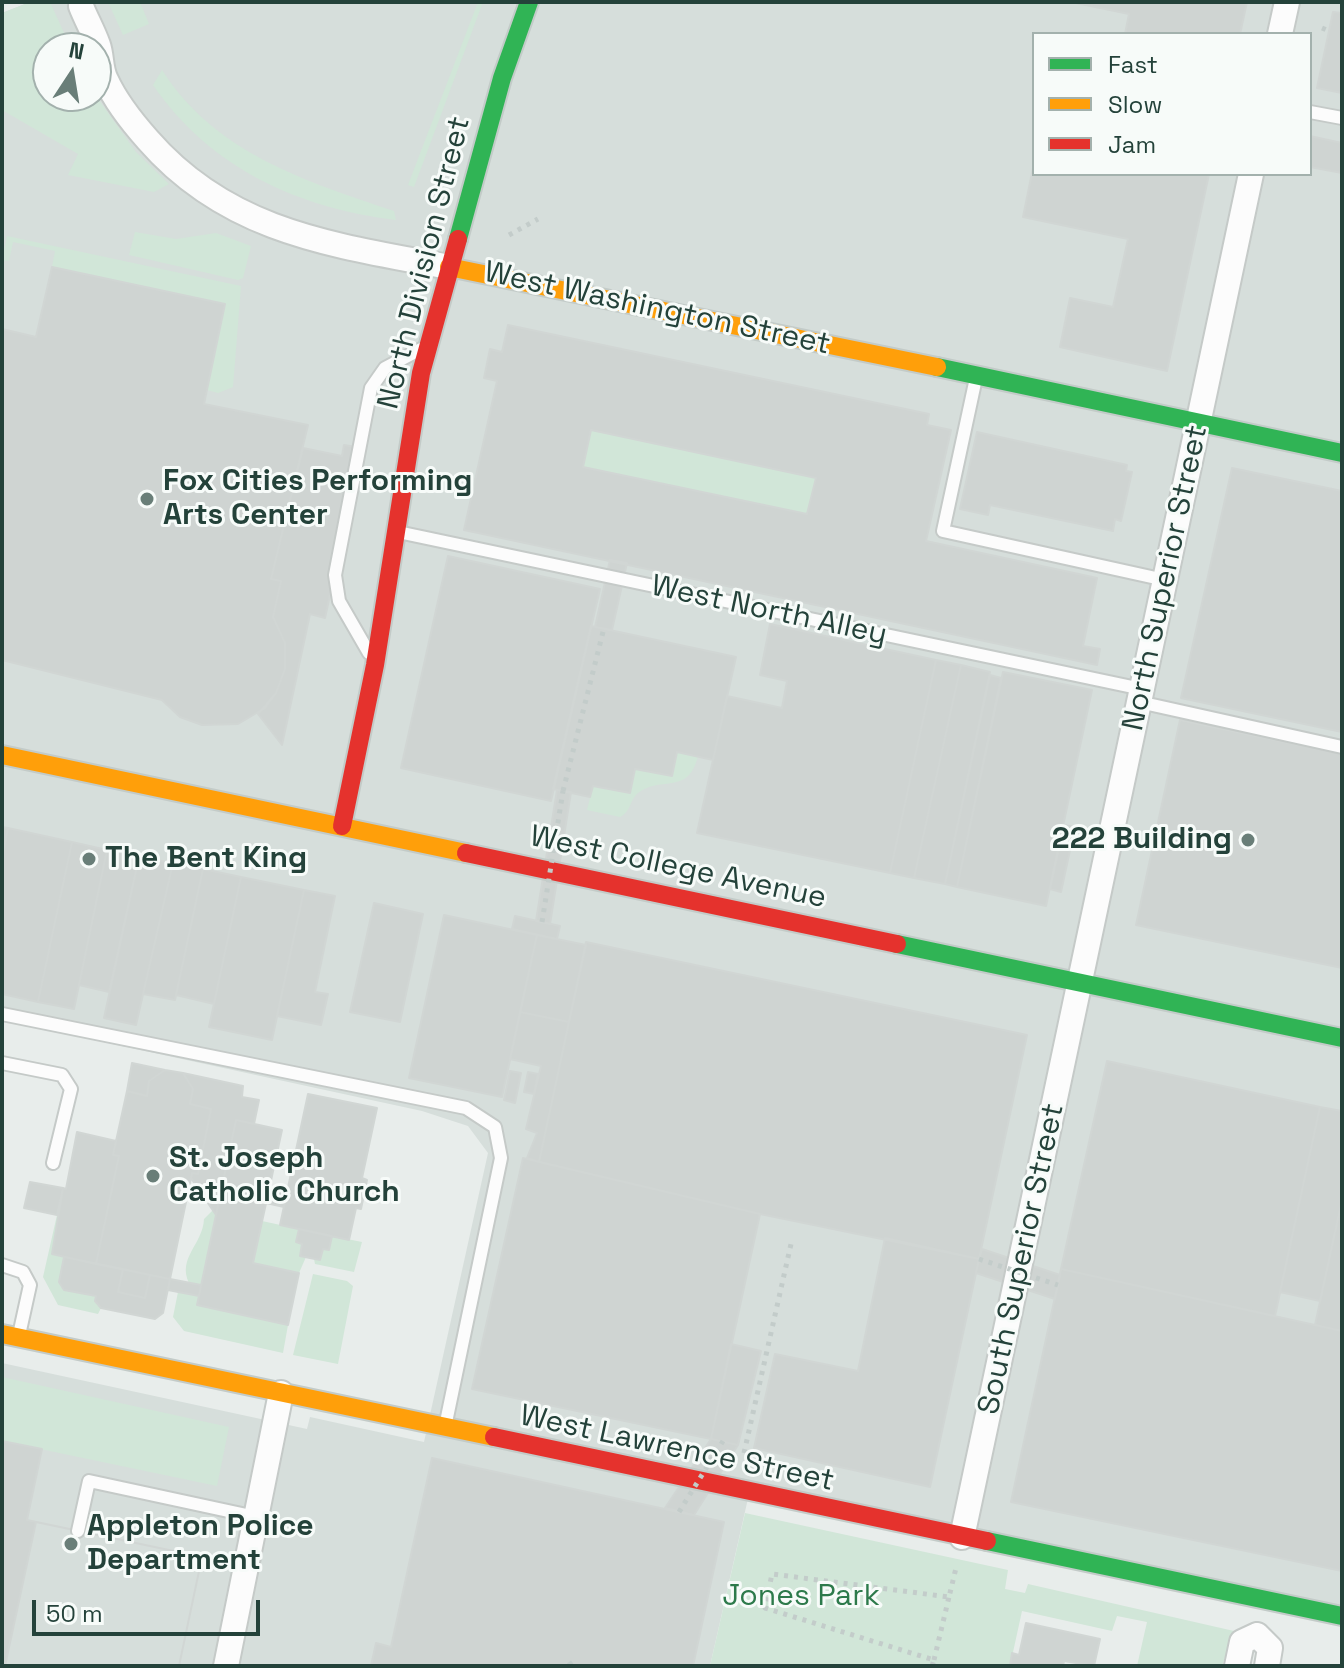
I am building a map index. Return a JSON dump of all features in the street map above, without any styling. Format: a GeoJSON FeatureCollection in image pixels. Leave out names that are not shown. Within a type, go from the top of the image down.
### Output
{"type":"FeatureCollection","features":[{"type":"Feature","properties":{"kind":"street","name":"North Division Street"},"geometry":{"type":"LineString","coordinates":[[342,826],[375,665],[427,346],[502,78],[529,2]]}},
{"type":"Feature","properties":{"kind":"street"},"geometry":{"type":"LineString","coordinates":[[1280,32],[1287,2]]}},
{"type":"Feature","properties":{"kind":"street","name":"West Washington Street"},"geometry":{"type":"LineString","coordinates":[[81,6],[99,47],[104,77],[112,92],[169,164],[206,192],[270,227],[321,242],[500,275],[1342,453]]}},
{"type":"Feature","properties":{"kind":"street","name":"North Superior Street"},"geometry":{"type":"LineString","coordinates":[[1081,982],[1251,176]]}},
{"type":"Feature","properties":{"kind":"street","name":"West College Avenue"},"geometry":{"type":"LineString","coordinates":[[2,755],[1342,1038]]}},
{"type":"Feature","properties":{"kind":"street","name":"South Superior Street"},"geometry":{"type":"LineString","coordinates":[[962,1537],[1081,982]]}},
{"type":"Feature","properties":{"kind":"street","name":"West Lawrence Street"},"geometry":{"type":"LineString","coordinates":[[10,1336],[444,1430],[1342,1616]]}},
{"type":"Feature","properties":{"kind":"street"},"geometry":{"type":"LineString","coordinates":[[226,1666],[281,1393]]}},
{"type":"Feature","properties":{"kind":"street"},"geometry":{"type":"LineString","coordinates":[[1257,1635],[1264,1600]]}},
{"type":"Feature","properties":{"kind":"street"},"geometry":{"type":"LineString","coordinates":[[1237,1666],[1242,1642],[1257,1635]]}},
{"type":"Feature","properties":{"kind":"street"},"geometry":{"type":"LineString","coordinates":[[1257,1635],[1270,1648],[1267,1666]]}},
{"type":"Feature","properties":{"kind":"lane"},"geometry":{"type":"LineString","coordinates":[[1312,112],[1342,118]]}},
{"type":"Feature","properties":{"kind":"lane"},"geometry":{"type":"LineString","coordinates":[[375,665],[339,601],[335,575],[371,388],[385,368],[427,346]]}},
{"type":"Feature","properties":{"kind":"lane"},"geometry":{"type":"LineString","coordinates":[[976,377],[943,531],[1165,580]]}},
{"type":"Feature","properties":{"kind":"lane","name":"West North Alley"},"geometry":{"type":"LineString","coordinates":[[397,532],[1141,696],[1342,747]]}},
{"type":"Feature","properties":{"kind":"lane"},"geometry":{"type":"LineString","coordinates":[[2,1014],[466,1108],[495,1127],[501,1158],[444,1430]]}},
{"type":"Feature","properties":{"kind":"lane"},"geometry":{"type":"LineString","coordinates":[[2,1063],[62,1075],[71,1089],[53,1163]]}},
{"type":"Feature","properties":{"kind":"lane"},"geometry":{"type":"LineString","coordinates":[[2,1265],[23,1272],[30,1285],[10,1336]]}},
{"type":"Feature","properties":{"kind":"lane"},"geometry":{"type":"LineString","coordinates":[[78,1531],[89,1481],[256,1517]]}},
{"type":"Feature","properties":{"kind":"path"},"geometry":{"type":"LineString","coordinates":[[1322,28],[1329,31]]}},
{"type":"Feature","properties":{"kind":"path"},"geometry":{"type":"LineString","coordinates":[[509,235],[538,219]]}},
{"type":"Feature","properties":{"kind":"path"},"geometry":{"type":"LineString","coordinates":[[542,922],[563,791],[604,628]]}},
{"type":"Feature","properties":{"kind":"path"},"geometry":{"type":"LineString","coordinates":[[744,1453],[791,1244]]}},
{"type":"Feature","properties":{"kind":"path"},"geometry":{"type":"LineString","coordinates":[[979,1259],[1058,1285]]}},
{"type":"Feature","properties":{"kind":"path"},"geometry":{"type":"LineString","coordinates":[[679,1512],[723,1441]]}},
{"type":"Feature","properties":{"kind":"path"},"geometry":{"type":"LineString","coordinates":[[949,1597],[772,1574],[765,1608],[933,1663],[949,1597],[956,1568]]}},
{"type":"Feature","properties":{"kind":"shaded area"},"geometry":{"type":"Polygon","coordinates":[[[30,2],[1342,2],[1342,1616],[749,1494],[710,1666],[2,1666],[2,1363],[307,1429],[310,1417],[424,1442],[488,1153],[468,1126],[422,1111],[2,1020],[2,13],[30,2]]]}},
{"type":"Feature","properties":{"kind":"green space"},"geometry":{"type":"Polygon","coordinates":[[[30,2],[50,2],[64,32],[32,32],[32,112],[107,112],[136,152],[169,184],[154,192],[68,175],[78,154],[2,110],[2,13],[30,2]]]}},
{"type":"Feature","properties":{"kind":"green space"},"geometry":{"type":"Polygon","coordinates":[[[108,2],[140,2],[149,24],[123,35],[108,2]]]}},
{"type":"Feature","properties":{"kind":"green space"},"geometry":{"type":"Polygon","coordinates":[[[478,2],[483,2],[414,187],[408,185],[478,2]]]}},
{"type":"Feature","properties":{"kind":"green space"},"geometry":{"type":"Polygon","coordinates":[[[162,70],[208,123],[235,143],[295,175],[394,211],[396,220],[325,206],[291,194],[229,161],[176,114],[153,85],[162,70]]]}},
{"type":"Feature","properties":{"kind":"green space"},"geometry":{"type":"Polygon","coordinates":[[[135,232],[176,239],[216,233],[251,246],[243,278],[238,280],[129,255],[135,232]]]}},
{"type":"Feature","properties":{"kind":"green space"},"geometry":{"type":"Polygon","coordinates":[[[7,236],[241,286],[233,387],[218,393],[207,390],[225,304],[52,267],[55,251],[13,242],[9,261],[2,260],[7,236]]]}},
{"type":"Feature","properties":{"kind":"green space"},"geometry":{"type":"Polygon","coordinates":[[[591,430],[816,478],[807,514],[583,467],[591,430]]]}},
{"type":"Feature","properties":{"kind":"green space"},"geometry":{"type":"Polygon","coordinates":[[[677,752],[698,756],[694,768],[681,781],[656,785],[638,793],[620,817],[587,810],[593,786],[629,793],[635,769],[671,776],[677,752]]]}},
{"type":"Feature","properties":{"kind":"green space"},"geometry":{"type":"Polygon","coordinates":[[[213,1210],[216,1215],[201,1285],[189,1283],[186,1274],[188,1258],[200,1236],[204,1219],[213,1210]]]}},
{"type":"Feature","properties":{"kind":"green space"},"geometry":{"type":"Polygon","coordinates":[[[57,1215],[61,1216],[53,1254],[64,1257],[59,1283],[64,1290],[96,1296],[95,1302],[101,1308],[98,1314],[58,1305],[43,1277],[57,1215]]]}},
{"type":"Feature","properties":{"kind":"green space"},"geometry":{"type":"Polygon","coordinates":[[[262,1221],[299,1229],[296,1242],[302,1244],[306,1257],[299,1273],[253,1263],[262,1221]]]}},
{"type":"Feature","properties":{"kind":"green space"},"geometry":{"type":"Polygon","coordinates":[[[332,1236],[362,1242],[354,1272],[315,1264],[314,1259],[320,1260],[323,1249],[329,1250],[332,1236]]]}},
{"type":"Feature","properties":{"kind":"green space"},"geometry":{"type":"Polygon","coordinates":[[[313,1274],[347,1281],[353,1286],[338,1364],[293,1355],[313,1274]]]}},
{"type":"Feature","properties":{"kind":"green space"},"geometry":{"type":"Polygon","coordinates":[[[178,1292],[199,1296],[197,1305],[288,1325],[283,1353],[184,1331],[173,1317],[178,1292]]]}},
{"type":"Feature","properties":{"kind":"green space"},"geometry":{"type":"Polygon","coordinates":[[[2,1377],[229,1427],[217,1486],[2,1441],[2,1377]]]}},
{"type":"Feature","properties":{"kind":"green space","name":"Jones Park"},"geometry":{"type":"Polygon","coordinates":[[[745,1513],[1008,1570],[1005,1589],[1025,1593],[1028,1584],[1234,1631],[1222,1666],[1137,1666],[1147,1622],[1117,1616],[1112,1631],[1022,1611],[1010,1666],[710,1666],[745,1513]]]}},
{"type":"Feature","properties":{"kind":"building"},"geometry":{"type":"Polygon","coordinates":[[[1071,2],[1247,2],[1240,32],[1125,32],[1129,14],[1071,2]]]}},
{"type":"Feature","properties":{"kind":"building"},"geometry":{"type":"Polygon","coordinates":[[[1333,12],[1342,13],[1342,93],[1317,88],[1333,12]]]}},
{"type":"Feature","properties":{"kind":"building"},"geometry":{"type":"Polygon","coordinates":[[[1312,136],[1342,143],[1342,173],[1312,167],[1312,136]]]}},
{"type":"Feature","properties":{"kind":"building"},"geometry":{"type":"Polygon","coordinates":[[[1032,173],[1032,176],[1209,176],[1167,371],[1060,347],[1070,298],[1113,307],[1128,239],[1023,217],[1032,173]]]}},
{"type":"Feature","properties":{"kind":"building","name":"Fox Cities Performing Arts Center"},"geometry":{"type":"Polygon","coordinates":[[[52,267],[225,304],[204,404],[308,425],[271,579],[281,581],[273,617],[285,643],[285,669],[276,693],[265,708],[238,724],[202,725],[180,717],[162,700],[2,660],[2,329],[36,337],[52,267]]]}},
{"type":"Feature","properties":{"kind":"building"},"geometry":{"type":"Polygon","coordinates":[[[508,325],[929,414],[927,425],[951,430],[926,541],[1097,578],[1083,646],[1100,649],[1097,665],[464,530],[497,381],[484,378],[490,349],[502,352],[508,325]],[[591,430],[583,467],[807,514],[816,478],[591,430]]]}},
{"type":"Feature","properties":{"kind":"building"},"geometry":{"type":"Polygon","coordinates":[[[977,432],[1127,465],[1126,471],[1132,472],[1121,521],[1115,519],[1113,531],[990,505],[988,515],[960,509],[977,432]]]}},
{"type":"Feature","properties":{"kind":"building"},"geometry":{"type":"Polygon","coordinates":[[[344,445],[362,448],[325,618],[310,614],[282,745],[258,714],[276,693],[285,669],[285,643],[273,617],[281,581],[271,579],[303,448],[342,456],[344,445]]]}},
{"type":"Feature","properties":{"kind":"building"},"geometry":{"type":"Polygon","coordinates":[[[1232,468],[1342,491],[1342,732],[1181,698],[1232,468]]]}},
{"type":"Feature","properties":{"kind":"building"},"geometry":{"type":"Polygon","coordinates":[[[448,556],[600,589],[551,801],[401,768],[448,556]]]}},
{"type":"Feature","properties":{"kind":"building"},"geometry":{"type":"Polygon","coordinates":[[[610,560],[627,563],[612,630],[595,627],[610,560]]]}},
{"type":"Feature","properties":{"kind":"building"},"geometry":{"type":"Polygon","coordinates":[[[770,624],[936,660],[890,873],[697,833],[727,696],[782,708],[787,681],[760,675],[770,624]]]}},
{"type":"Feature","properties":{"kind":"building"},"geometry":{"type":"Polygon","coordinates":[[[591,626],[736,657],[713,760],[677,752],[672,776],[635,769],[630,793],[593,786],[590,797],[553,789],[591,626]]]}},
{"type":"Feature","properties":{"kind":"building"},"geometry":{"type":"Polygon","coordinates":[[[936,660],[961,665],[914,878],[890,873],[936,660]]]}},
{"type":"Feature","properties":{"kind":"building"},"geometry":{"type":"Polygon","coordinates":[[[961,665],[990,672],[945,884],[914,878],[961,665]]]}},
{"type":"Feature","properties":{"kind":"building"},"geometry":{"type":"Polygon","coordinates":[[[1003,672],[1092,690],[1046,906],[957,887],[1003,672]]]}},
{"type":"Feature","properties":{"kind":"building"},"geometry":{"type":"Polygon","coordinates":[[[990,675],[1001,678],[957,887],[945,884],[990,675]]]}},
{"type":"Feature","properties":{"kind":"building","name":"222 Building"},"geometry":{"type":"Polygon","coordinates":[[[1180,720],[1342,754],[1342,968],[1136,925],[1180,720]]]}},
{"type":"Feature","properties":{"kind":"building"},"geometry":{"type":"Polygon","coordinates":[[[557,790],[571,792],[550,924],[536,921],[557,790]]]}},
{"type":"Feature","properties":{"kind":"building"},"geometry":{"type":"Polygon","coordinates":[[[1064,825],[1075,827],[1061,892],[1050,889],[1064,825]]]}},
{"type":"Feature","properties":{"kind":"building"},"geometry":{"type":"Polygon","coordinates":[[[2,827],[8,828],[2,859],[2,827]]]}},
{"type":"Feature","properties":{"kind":"building"},"geometry":{"type":"Polygon","coordinates":[[[8,828],[72,842],[38,1002],[2,994],[2,859],[8,828]]]}},
{"type":"Feature","properties":{"kind":"building"},"geometry":{"type":"Polygon","coordinates":[[[72,842],[107,850],[74,1009],[38,1002],[72,842]]]}},
{"type":"Feature","properties":{"kind":"building"},"geometry":{"type":"Polygon","coordinates":[[[107,850],[139,857],[109,992],[79,985],[107,850]]]}},
{"type":"Feature","properties":{"kind":"building"},"geometry":{"type":"Polygon","coordinates":[[[139,857],[173,863],[136,1025],[104,1018],[139,857]]]}},
{"type":"Feature","properties":{"kind":"building"},"geometry":{"type":"Polygon","coordinates":[[[173,863],[203,869],[175,1000],[143,994],[173,863]]]}},
{"type":"Feature","properties":{"kind":"building"},"geometry":{"type":"Polygon","coordinates":[[[203,869],[241,877],[214,1004],[176,995],[203,869]]]}},
{"type":"Feature","properties":{"kind":"building"},"geometry":{"type":"Polygon","coordinates":[[[241,877],[304,890],[272,1040],[209,1027],[241,877]]]}},
{"type":"Feature","properties":{"kind":"building"},"geometry":{"type":"Polygon","coordinates":[[[304,890],[335,896],[315,992],[328,994],[321,1025],[277,1016],[304,890]]]}},
{"type":"Feature","properties":{"kind":"building"},"geometry":{"type":"Polygon","coordinates":[[[374,903],[423,914],[400,1022],[350,1012],[374,903]]]}},
{"type":"Feature","properties":{"kind":"building"},"geometry":{"type":"Polygon","coordinates":[[[444,915],[537,935],[502,1097],[409,1078],[444,915]]]}},
{"type":"Feature","properties":{"kind":"building"},"geometry":{"type":"Polygon","coordinates":[[[515,916],[560,926],[557,939],[512,929],[515,916]]]}},
{"type":"Feature","properties":{"kind":"building"},"geometry":{"type":"Polygon","coordinates":[[[537,935],[586,945],[569,1022],[520,1012],[537,935]]]}},
{"type":"Feature","properties":{"kind":"building"},"geometry":{"type":"Polygon","coordinates":[[[586,942],[1027,1035],[979,1259],[760,1214],[539,1162],[586,942]]]}},
{"type":"Feature","properties":{"kind":"building"},"geometry":{"type":"Polygon","coordinates":[[[520,1012],[569,1022],[539,1162],[527,1158],[537,1133],[526,1129],[541,1066],[510,1059],[520,1012]]]}},
{"type":"Feature","properties":{"kind":"building"},"geometry":{"type":"Polygon","coordinates":[[[1107,1061],[1320,1107],[1275,1316],[1061,1269],[1107,1061]]]}},
{"type":"Feature","properties":{"kind":"building"},"geometry":{"type":"Polygon","coordinates":[[[132,1063],[165,1070],[149,1081],[147,1096],[127,1091],[132,1063]]]}},
{"type":"Feature","properties":{"kind":"building","name":"St. Joseph Catholic Church"},"geometry":{"type":"Polygon","coordinates":[[[165,1070],[183,1073],[193,1089],[190,1104],[211,1109],[198,1174],[192,1173],[170,1279],[96,1264],[119,1156],[113,1155],[127,1091],[147,1096],[149,1081],[165,1070]]]}},
{"type":"Feature","properties":{"kind":"building"},"geometry":{"type":"Polygon","coordinates":[[[510,1071],[521,1073],[515,1103],[504,1100],[510,1071]]]}},
{"type":"Feature","properties":{"kind":"building"},"geometry":{"type":"Polygon","coordinates":[[[528,1072],[538,1074],[534,1094],[524,1092],[528,1072]]]}},
{"type":"Feature","properties":{"kind":"building"},"geometry":{"type":"Polygon","coordinates":[[[183,1073],[243,1086],[242,1097],[259,1100],[254,1124],[236,1120],[216,1215],[191,1178],[192,1173],[198,1174],[211,1109],[190,1104],[193,1089],[183,1073]]]}},
{"type":"Feature","properties":{"kind":"building"},"geometry":{"type":"Polygon","coordinates":[[[308,1094],[377,1108],[362,1178],[367,1180],[361,1209],[356,1208],[349,1240],[280,1225],[308,1094]]]}},
{"type":"Feature","properties":{"kind":"building"},"geometry":{"type":"Polygon","coordinates":[[[1320,1107],[1342,1111],[1342,1200],[1320,1301],[1280,1292],[1320,1107]]]}},
{"type":"Feature","properties":{"kind":"building"},"geometry":{"type":"Polygon","coordinates":[[[236,1120],[282,1130],[253,1263],[299,1273],[288,1325],[197,1305],[236,1120]]]}},
{"type":"Feature","properties":{"kind":"building"},"geometry":{"type":"Polygon","coordinates":[[[77,1132],[116,1141],[113,1155],[119,1156],[96,1264],[52,1254],[63,1188],[66,1189],[77,1132]]]}},
{"type":"Feature","properties":{"kind":"building"},"geometry":{"type":"Polygon","coordinates":[[[523,1158],[760,1214],[711,1439],[472,1389],[523,1158]]]}},
{"type":"Feature","properties":{"kind":"building"},"geometry":{"type":"Polygon","coordinates":[[[30,1182],[63,1188],[57,1215],[24,1208],[30,1182]]]}},
{"type":"Feature","properties":{"kind":"building"},"geometry":{"type":"Polygon","coordinates":[[[269,1189],[287,1193],[284,1207],[266,1203],[269,1189]]]}},
{"type":"Feature","properties":{"kind":"building"},"geometry":{"type":"Polygon","coordinates":[[[1342,1200],[1342,1331],[1315,1325],[1342,1200]]]}},
{"type":"Feature","properties":{"kind":"building"},"geometry":{"type":"Polygon","coordinates":[[[299,1229],[332,1236],[329,1250],[323,1249],[320,1260],[300,1256],[302,1244],[296,1242],[299,1229]]]}},
{"type":"Feature","properties":{"kind":"building"},"geometry":{"type":"Polygon","coordinates":[[[885,1238],[979,1259],[930,1487],[754,1448],[775,1354],[858,1371],[885,1238]]]}},
{"type":"Feature","properties":{"kind":"building"},"geometry":{"type":"Polygon","coordinates":[[[982,1249],[1060,1275],[1055,1299],[976,1273],[982,1249]]]}},
{"type":"Feature","properties":{"kind":"building"},"geometry":{"type":"Polygon","coordinates":[[[64,1257],[123,1269],[118,1292],[145,1298],[150,1275],[170,1279],[163,1313],[155,1319],[101,1308],[95,1301],[96,1296],[64,1290],[59,1282],[64,1257]]]}},
{"type":"Feature","properties":{"kind":"building"},"geometry":{"type":"Polygon","coordinates":[[[123,1269],[150,1275],[145,1298],[118,1292],[123,1269]]]}},
{"type":"Feature","properties":{"kind":"building"},"geometry":{"type":"Polygon","coordinates":[[[1061,1269],[1342,1331],[1342,1571],[1011,1502],[1061,1269]]]}},
{"type":"Feature","properties":{"kind":"building"},"geometry":{"type":"Polygon","coordinates":[[[170,1279],[201,1285],[199,1296],[168,1290],[170,1279]]]}},
{"type":"Feature","properties":{"kind":"building"},"geometry":{"type":"Polygon","coordinates":[[[731,1344],[761,1351],[738,1445],[711,1439],[731,1344]]]}},
{"type":"Feature","properties":{"kind":"building"},"geometry":{"type":"Polygon","coordinates":[[[711,1439],[738,1445],[694,1515],[665,1508],[711,1439]]]}},
{"type":"Feature","properties":{"kind":"building","name":"Appleton Police Department"},"geometry":{"type":"Polygon","coordinates":[[[2,1441],[42,1449],[27,1520],[202,1557],[179,1666],[2,1666],[2,1441]]]}},
{"type":"Feature","properties":{"kind":"building"},"geometry":{"type":"Polygon","coordinates":[[[432,1458],[724,1522],[693,1666],[371,1666],[376,1643],[391,1647],[432,1458]]]}},
{"type":"Feature","properties":{"kind":"building","name":"Appleton Police Department"},"geometry":{"type":"Polygon","coordinates":[[[36,1522],[202,1557],[179,1666],[5,1666],[36,1522]]]}},
{"type":"Feature","properties":{"kind":"building"},"geometry":{"type":"Polygon","coordinates":[[[1026,1623],[1100,1639],[1094,1666],[1064,1661],[1063,1666],[1010,1666],[1012,1653],[1019,1655],[1026,1623]]]}},
{"type":"Feature","properties":{"kind":"traffic: fast"},"geometry":{"type":"LineString","coordinates":[[458,239],[502,78],[529,2]]}},
{"type":"Feature","properties":{"kind":"traffic: fast"},"geometry":{"type":"LineString","coordinates":[[937,367],[1342,453]]}},
{"type":"Feature","properties":{"kind":"traffic: fast"},"geometry":{"type":"LineString","coordinates":[[897,944],[1342,1038]]}},
{"type":"Feature","properties":{"kind":"traffic: fast"},"geometry":{"type":"LineString","coordinates":[[987,1541],[1342,1616]]}},
{"type":"Feature","properties":{"kind":"traffic: slow"},"geometry":{"type":"LineString","coordinates":[[449,267],[937,367]]}},
{"type":"Feature","properties":{"kind":"traffic: slow"},"geometry":{"type":"LineString","coordinates":[[2,755],[466,853]]}},
{"type":"Feature","properties":{"kind":"traffic: slow"},"geometry":{"type":"LineString","coordinates":[[2,1334],[494,1437]]}},
{"type":"Feature","properties":{"kind":"traffic: jam"},"geometry":{"type":"LineString","coordinates":[[342,826],[375,665],[421,373],[458,239]]}},
{"type":"Feature","properties":{"kind":"traffic: jam"},"geometry":{"type":"LineString","coordinates":[[466,853],[897,944]]}},
{"type":"Feature","properties":{"kind":"traffic: jam"},"geometry":{"type":"LineString","coordinates":[[494,1437],[987,1541]]}},
{"type":"Feature","properties":{"kind":"place","name":"Fox Cities Performing Arts Center"},"geometry":{"type":"Point","coordinates":[147,499]}},
{"type":"Feature","properties":{"kind":"place","name":"222 Building"},"geometry":{"type":"Point","coordinates":[1248,840]}},
{"type":"Feature","properties":{"kind":"place","name":"The Bent King"},"geometry":{"type":"Point","coordinates":[89,859]}},
{"type":"Feature","properties":{"kind":"place","name":"St. Joseph Catholic Church"},"geometry":{"type":"Point","coordinates":[153,1176]}},
{"type":"Feature","properties":{"kind":"place","name":"Appleton Police Department"},"geometry":{"type":"Point","coordinates":[71,1544]}}]}
